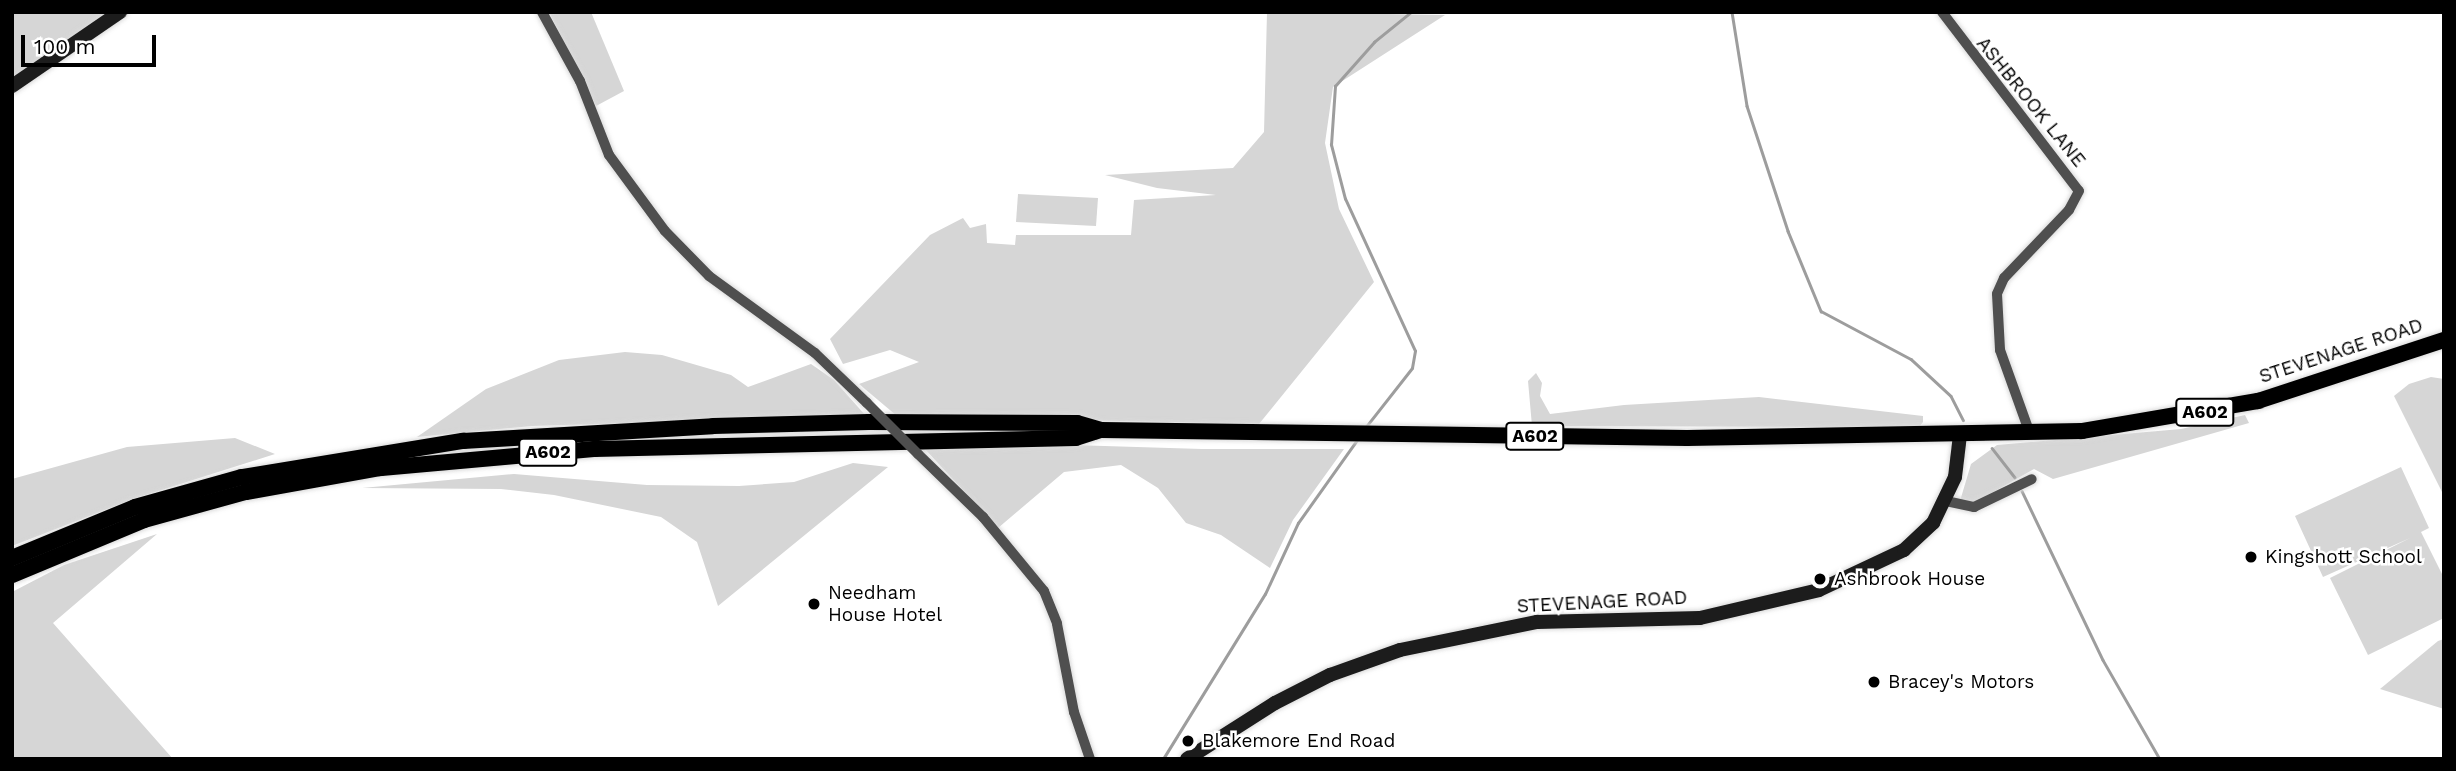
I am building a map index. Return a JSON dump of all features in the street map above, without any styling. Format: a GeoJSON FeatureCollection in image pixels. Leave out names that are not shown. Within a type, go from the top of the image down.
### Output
{"type":"FeatureCollection","features":[{"type":"Feature","properties":{"kind":"main road","name":"STEVENAGE ROAD"},"geometry":{"type":"LineString","coordinates":[[1101,430],[1383,435],[1960,436],[2030,433],[2124,426],[2258,401],[2444,340]]}},
{"type":"Feature","properties":{"kind":"main road","name":"A602"},"geometry":{"type":"LineString","coordinates":[[12,558],[135,507],[242,477],[463,441],[713,426],[869,422],[1077,423],[1101,430]]}},
{"type":"Feature","properties":{"kind":"main road","name":"A602"},"geometry":{"type":"LineString","coordinates":[[12,576],[144,520],[246,492],[381,468],[594,449],[1076,438],[1101,430]]}},
{"type":"Feature","properties":{"kind":"street"},"geometry":{"type":"LineString","coordinates":[[12,86],[120,12]]}},
{"type":"Feature","properties":{"kind":"street"},"geometry":{"type":"LineString","coordinates":[[542,12],[580,81],[609,155],[665,231],[709,276],[815,353],[983,517],[1044,591],[1057,624],[1074,712],[1090,759]]}},
{"type":"Feature","properties":{"kind":"street","name":"ASHBROOK LANE"},"geometry":{"type":"LineString","coordinates":[[1942,12],[1959,40],[2078,191],[2069,210],[2004,278],[1997,295],[2000,350],[2030,433]]}},
{"type":"Feature","properties":{"kind":"street","name":"STEVENAGE ROAD"},"geometry":{"type":"LineString","coordinates":[[1187,759],[1275,703],[1330,676],[1400,650],[1537,622],[1700,618],[1819,590],[1904,550],[1933,523],[1947,501],[1955,477],[1960,436]]}},
{"type":"Feature","properties":{"kind":"street"},"geometry":{"type":"LineString","coordinates":[[1947,501],[1973,507],[2032,479]]}},
{"type":"Feature","properties":{"kind":"shaded area"},"geometry":{"type":"Polygon","coordinates":[[[12,12],[107,12],[12,79],[12,12]]]}},
{"type":"Feature","properties":{"kind":"shaded area"},"geometry":{"type":"Polygon","coordinates":[[[549,12],[591,12],[624,91],[596,106],[549,12]]]}},
{"type":"Feature","properties":{"kind":"shaded area"},"geometry":{"type":"Polygon","coordinates":[[[1267,12],[1445,15],[1333,87],[1325,143],[1339,209],[1374,282],[1259,424],[897,416],[859,384],[919,362],[890,350],[843,364],[830,339],[930,235],[963,218],[970,228],[986,224],[987,243],[1015,245],[1016,235],[1131,235],[1134,200],[1216,195],[1157,188],[1105,175],[1233,168],[1264,132],[1267,12]]]}},
{"type":"Feature","properties":{"kind":"shaded area"},"geometry":{"type":"Polygon","coordinates":[[[1018,194],[1098,198],[1096,226],[1016,222],[1018,194]]]}},
{"type":"Feature","properties":{"kind":"shaded area"},"geometry":{"type":"Polygon","coordinates":[[[625,352],[662,355],[731,375],[748,387],[811,364],[834,380],[866,416],[532,426],[417,437],[486,389],[559,360],[625,352]]]}},
{"type":"Feature","properties":{"kind":"shaded area"},"geometry":{"type":"Polygon","coordinates":[[[1536,373],[1542,383],[1540,396],[1550,414],[1624,405],[1759,397],[1923,416],[1923,422],[1919,427],[1532,426],[1528,381],[1536,373]]]}},
{"type":"Feature","properties":{"kind":"shaded area"},"geometry":{"type":"Polygon","coordinates":[[[2431,377],[2444,379],[2444,496],[2394,396],[2409,384],[2431,377]]]}},
{"type":"Feature","properties":{"kind":"shaded area"},"geometry":{"type":"Polygon","coordinates":[[[2245,415],[2249,423],[2053,479],[2034,469],[1974,503],[1960,501],[1971,464],[1997,445],[2181,429],[2245,415]]]}},
{"type":"Feature","properties":{"kind":"shaded area"},"geometry":{"type":"Polygon","coordinates":[[[235,438],[275,454],[133,499],[12,546],[12,479],[127,447],[235,438]]]}},
{"type":"Feature","properties":{"kind":"shaded area"},"geometry":{"type":"Polygon","coordinates":[[[1072,445],[1344,449],[1293,520],[1270,568],[1221,535],[1186,523],[1158,488],[1121,465],[1064,472],[998,528],[923,447],[1072,445]]]}},
{"type":"Feature","properties":{"kind":"shaded area"},"geometry":{"type":"Polygon","coordinates":[[[853,463],[888,467],[718,606],[697,542],[661,517],[554,495],[501,489],[362,488],[514,474],[647,485],[739,486],[794,482],[853,463]]]}},
{"type":"Feature","properties":{"kind":"shaded area"},"geometry":{"type":"Polygon","coordinates":[[[2401,467],[2429,528],[2421,532],[2444,578],[2444,618],[2368,655],[2330,578],[2410,538],[2323,577],[2295,516],[2401,467]]]}},
{"type":"Feature","properties":{"kind":"shaded area"},"geometry":{"type":"Polygon","coordinates":[[[157,534],[53,623],[173,759],[12,759],[12,592],[64,565],[157,534]]]}},
{"type":"Feature","properties":{"kind":"shaded area"},"geometry":{"type":"Polygon","coordinates":[[[2444,639],[2444,709],[2380,689],[2438,641],[2444,639]]]}},
{"type":"Feature","properties":{"kind":"waterway"},"geometry":{"type":"LineString","coordinates":[[1365,428],[1412,368],[1415,351],[1345,199],[1331,145],[1335,86],[1374,42],[1411,12]]}},
{"type":"Feature","properties":{"kind":"waterway"},"geometry":{"type":"LineString","coordinates":[[1732,12],[1747,106],[1788,231],[1821,311],[1911,359],[1951,396],[1963,420]]}},
{"type":"Feature","properties":{"kind":"waterway"},"geometry":{"type":"LineString","coordinates":[[1163,759],[1265,594],[1298,523],[1357,440]]}},
{"type":"Feature","properties":{"kind":"waterway"},"geometry":{"type":"LineString","coordinates":[[1992,448],[2015,477]]}},
{"type":"Feature","properties":{"kind":"waterway"},"geometry":{"type":"LineString","coordinates":[[2022,491],[2103,660],[2160,759]]}},
{"type":"Feature","properties":{"kind":"place","name":"Kingshott School"},"geometry":{"type":"Point","coordinates":[2251,557]}},
{"type":"Feature","properties":{"kind":"place","name":"Ashbrook House"},"geometry":{"type":"Point","coordinates":[1820,579]}},
{"type":"Feature","properties":{"kind":"place","name":"Needham House Hotel"},"geometry":{"type":"Point","coordinates":[814,604]}},
{"type":"Feature","properties":{"kind":"place","name":"Bracey's Motors"},"geometry":{"type":"Point","coordinates":[1874,682]}},
{"type":"Feature","properties":{"kind":"place","name":"Blakemore End Road"},"geometry":{"type":"Point","coordinates":[1188,741]}}]}
